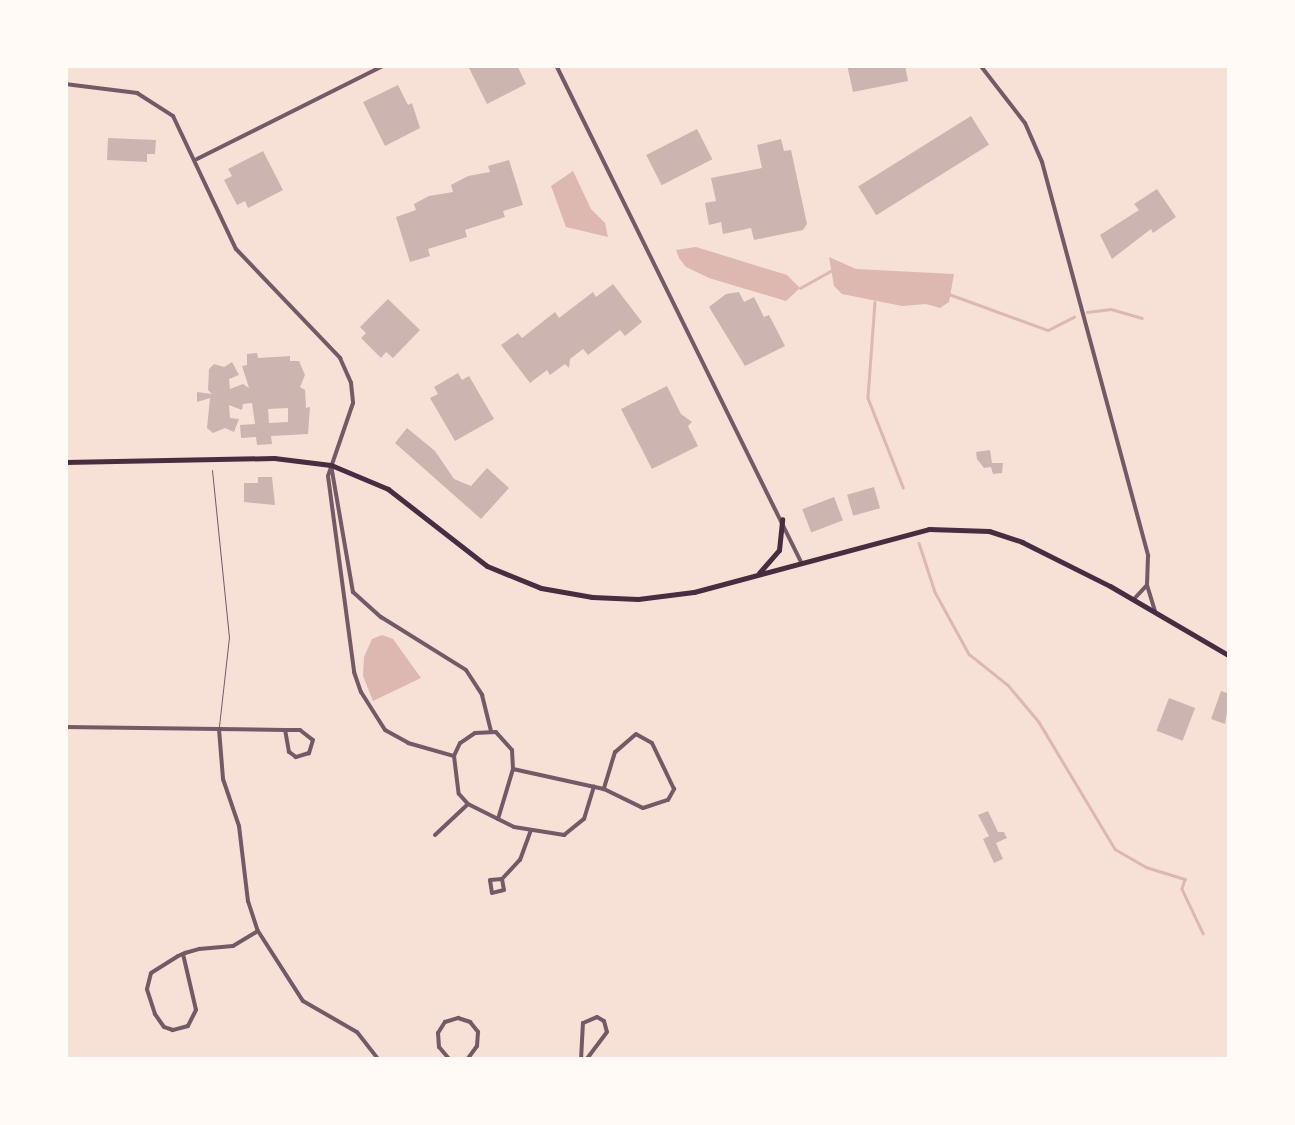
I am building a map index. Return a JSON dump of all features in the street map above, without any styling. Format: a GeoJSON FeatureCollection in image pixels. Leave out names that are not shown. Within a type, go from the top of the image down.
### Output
{"type":"FeatureCollection","features":[{"type":"Feature","properties":{"kind":"main road"},"geometry":{"type":"LineString","coordinates":[[65,462],[274,458],[332,465],[388,489],[486,566],[540,588],[592,598],[638,599],[694,592],[913,532],[973,528],[1022,542],[1134,599],[1230,656]]}},
{"type":"Feature","properties":{"kind":"main road"},"geometry":{"type":"LineString","coordinates":[[754,577],[779,550],[782,519]]}},
{"type":"Feature","properties":{"kind":"street"},"geometry":{"type":"LineString","coordinates":[[197,159],[386,65]]}},
{"type":"Feature","properties":{"kind":"street"},"geometry":{"type":"LineString","coordinates":[[556,65],[802,564]]}},
{"type":"Feature","properties":{"kind":"street"},"geometry":{"type":"LineString","coordinates":[[980,65],[1025,123],[1042,162],[1148,556],[1147,585],[1155,612]]}},
{"type":"Feature","properties":{"kind":"street"},"geometry":{"type":"LineString","coordinates":[[65,84],[124,89],[150,99],[177,121],[236,249],[336,352],[348,373],[352,410],[332,465],[329,486],[354,672],[374,714],[397,738],[454,756]]}},
{"type":"Feature","properties":{"kind":"street"},"geometry":{"type":"LineString","coordinates":[[332,465],[348,577],[358,599],[466,670],[482,695],[491,731],[509,744],[513,769],[498,820]]}},
{"type":"Feature","properties":{"kind":"street"},"geometry":{"type":"LineString","coordinates":[[1134,599],[1147,585]]}},
{"type":"Feature","properties":{"kind":"street"},"geometry":{"type":"LineString","coordinates":[[345,600],[358,599]]}},
{"type":"Feature","properties":{"kind":"street"},"geometry":{"type":"LineString","coordinates":[[65,727],[286,730],[308,733],[313,740],[310,753],[301,757],[288,752],[286,730]]}},
{"type":"Feature","properties":{"kind":"street"},"geometry":{"type":"LineString","coordinates":[[219,728],[223,779],[241,833],[248,901],[258,931],[303,1001],[357,1032],[378,1060]]}},
{"type":"Feature","properties":{"kind":"street"},"geometry":{"type":"LineString","coordinates":[[491,731],[463,740],[454,756],[459,794],[468,804],[530,832],[554,836],[568,833],[586,814],[594,787]]}},
{"type":"Feature","properties":{"kind":"street"},"geometry":{"type":"LineString","coordinates":[[513,769],[604,789],[642,808],[668,800],[674,789],[652,743],[640,734],[631,735],[619,746],[604,789]]}},
{"type":"Feature","properties":{"kind":"street"},"geometry":{"type":"LineString","coordinates":[[435,835],[468,804]]}},
{"type":"Feature","properties":{"kind":"street"},"geometry":{"type":"LineString","coordinates":[[502,879],[520,860],[530,832]]}},
{"type":"Feature","properties":{"kind":"street"},"geometry":{"type":"LineString","coordinates":[[183,954],[196,1010],[188,1026],[173,1030],[158,1020],[146,983],[155,969],[183,954],[234,946],[258,931]]}},
{"type":"Feature","properties":{"kind":"street"},"geometry":{"type":"LineString","coordinates":[[597,1017],[606,1024],[607,1032],[584,1060],[582,1027],[586,1020],[597,1017]]}},
{"type":"Feature","properties":{"kind":"street"},"geometry":{"type":"LineString","coordinates":[[450,1060],[439,1047],[438,1033],[445,1022],[458,1018],[470,1022],[478,1036],[467,1060]]}},
{"type":"Feature","properties":{"kind":"lane"},"geometry":{"type":"LineString","coordinates":[[212,470],[229,637],[219,728]]}},
{"type":"Feature","properties":{"kind":"shaded area"},"geometry":{"type":"Polygon","coordinates":[[[573,171],[591,209],[605,223],[608,237],[566,227],[551,186],[573,171]]]}},
{"type":"Feature","properties":{"kind":"shaded area"},"geometry":{"type":"Polygon","coordinates":[[[696,247],[787,275],[800,288],[786,301],[709,278],[686,267],[676,250],[696,247]]]}},
{"type":"Feature","properties":{"kind":"shaded area"},"geometry":{"type":"Polygon","coordinates":[[[829,257],[856,269],[954,274],[949,302],[940,308],[926,304],[902,306],[842,294],[834,286],[829,257]]]}},
{"type":"Feature","properties":{"kind":"shaded area"},"geometry":{"type":"Polygon","coordinates":[[[382,635],[393,639],[421,678],[373,701],[363,676],[364,657],[372,639],[382,635]]]}},
{"type":"Feature","properties":{"kind":"building"},"geometry":{"type":"Polygon","coordinates":[[[517,65],[526,84],[487,104],[468,66],[517,65]]]}},
{"type":"Feature","properties":{"kind":"building"},"geometry":{"type":"Polygon","coordinates":[[[847,65],[905,65],[908,81],[853,92],[847,65]]]}},
{"type":"Feature","properties":{"kind":"building"},"geometry":{"type":"Polygon","coordinates":[[[398,85],[408,105],[412,103],[420,128],[385,146],[363,102],[398,85]]]}},
{"type":"Feature","properties":{"kind":"building"},"geometry":{"type":"Polygon","coordinates":[[[971,116],[989,145],[876,215],[858,186],[971,116]]]}},
{"type":"Feature","properties":{"kind":"building"},"geometry":{"type":"Polygon","coordinates":[[[697,129],[712,159],[662,185],[646,155],[697,129]]]}},
{"type":"Feature","properties":{"kind":"building"},"geometry":{"type":"Polygon","coordinates":[[[108,138],[156,140],[155,154],[147,154],[147,162],[107,160],[108,138]]]}},
{"type":"Feature","properties":{"kind":"building"},"geometry":{"type":"Polygon","coordinates":[[[781,139],[784,151],[791,150],[807,224],[803,230],[754,240],[751,228],[723,234],[721,222],[709,225],[705,203],[716,201],[711,178],[762,168],[757,145],[781,139]]]}},
{"type":"Feature","properties":{"kind":"building"},"geometry":{"type":"Polygon","coordinates":[[[263,151],[283,190],[248,208],[245,201],[237,205],[224,180],[232,176],[228,169],[263,151]]]}},
{"type":"Feature","properties":{"kind":"building"},"geometry":{"type":"Polygon","coordinates":[[[509,160],[523,205],[503,211],[505,217],[465,230],[467,237],[428,249],[430,256],[410,262],[396,217],[416,210],[414,204],[429,196],[453,192],[451,185],[468,176],[490,172],[488,166],[509,160]]]}},
{"type":"Feature","properties":{"kind":"building"},"geometry":{"type":"Polygon","coordinates":[[[1157,189],[1176,217],[1153,233],[1151,229],[1112,259],[1100,235],[1139,210],[1134,204],[1157,189]]]}},
{"type":"Feature","properties":{"kind":"building"},"geometry":{"type":"Polygon","coordinates":[[[613,284],[642,322],[625,336],[620,330],[588,355],[583,349],[570,359],[569,368],[565,364],[550,375],[547,370],[530,383],[501,345],[518,333],[522,338],[555,312],[559,318],[593,292],[596,297],[613,284]]]}},
{"type":"Feature","properties":{"kind":"building"},"geometry":{"type":"Polygon","coordinates":[[[739,292],[744,302],[754,297],[764,317],[769,315],[785,346],[745,366],[709,307],[726,294],[739,292]]]}},
{"type":"Feature","properties":{"kind":"building"},"geometry":{"type":"Polygon","coordinates":[[[388,299],[420,330],[393,358],[386,352],[381,358],[361,338],[366,333],[360,327],[388,299]]]}},
{"type":"Feature","properties":{"kind":"building"},"geometry":{"type":"Polygon","coordinates":[[[257,353],[258,358],[290,356],[290,361],[299,361],[305,375],[300,387],[305,390],[306,408],[310,407],[308,434],[271,436],[272,444],[257,445],[256,437],[241,438],[240,425],[255,424],[252,403],[243,404],[242,410],[229,405],[230,418],[239,419],[234,432],[225,428],[213,433],[207,428],[210,398],[197,402],[197,392],[212,394],[208,390],[209,369],[214,364],[224,367],[232,362],[239,375],[229,379],[230,389],[243,384],[249,388],[242,366],[247,365],[247,354],[257,353]],[[288,408],[268,409],[269,423],[288,422],[288,408]]]}},
{"type":"Feature","properties":{"kind":"building"},"geometry":{"type":"Polygon","coordinates":[[[458,373],[462,380],[469,376],[494,419],[455,441],[430,398],[438,394],[434,387],[458,373]]]}},
{"type":"Feature","properties":{"kind":"building"},"geometry":{"type":"Polygon","coordinates":[[[667,386],[681,414],[692,422],[688,426],[698,446],[652,469],[621,409],[667,386]]]}},
{"type":"Feature","properties":{"kind":"building"},"geometry":{"type":"Polygon","coordinates":[[[407,428],[435,451],[454,479],[471,486],[487,468],[509,488],[481,519],[395,443],[407,428]]]}},
{"type":"Feature","properties":{"kind":"building"},"geometry":{"type":"Polygon","coordinates":[[[990,450],[992,463],[1003,463],[1002,473],[993,474],[991,467],[984,468],[977,459],[976,452],[990,450]]]}},
{"type":"Feature","properties":{"kind":"building"},"geometry":{"type":"Polygon","coordinates":[[[258,477],[272,477],[275,505],[244,502],[244,483],[258,483],[258,477]]]}},
{"type":"Feature","properties":{"kind":"building"},"geometry":{"type":"Polygon","coordinates":[[[874,487],[880,508],[853,516],[847,495],[874,487]]]}},
{"type":"Feature","properties":{"kind":"building"},"geometry":{"type":"Polygon","coordinates":[[[834,497],[843,520],[811,533],[802,509],[834,497]]]}},
{"type":"Feature","properties":{"kind":"building"},"geometry":{"type":"Polygon","coordinates":[[[1221,691],[1230,694],[1225,724],[1211,719],[1221,691]]]}},
{"type":"Feature","properties":{"kind":"building"},"geometry":{"type":"Polygon","coordinates":[[[1169,698],[1195,708],[1183,741],[1156,731],[1169,698]]]}},
{"type":"Feature","properties":{"kind":"building"},"geometry":{"type":"Polygon","coordinates":[[[988,811],[998,832],[1004,832],[1007,838],[996,843],[1003,859],[994,863],[983,839],[989,836],[978,815],[988,811]]]}},
{"type":"Feature","properties":{"kind":"waterway"},"geometry":{"type":"LineString","coordinates":[[800,288],[833,270]]}},
{"type":"Feature","properties":{"kind":"waterway"},"geometry":{"type":"LineString","coordinates":[[949,294],[1048,330],[1074,317]]}},
{"type":"Feature","properties":{"kind":"waterway"},"geometry":{"type":"LineString","coordinates":[[875,302],[868,398],[903,487]]}},
{"type":"Feature","properties":{"kind":"waterway"},"geometry":{"type":"LineString","coordinates":[[1087,312],[1111,309],[1142,318]]}},
{"type":"Feature","properties":{"kind":"waterway"},"geometry":{"type":"LineString","coordinates":[[919,543],[935,592],[969,654],[1008,685],[1039,722],[1115,849],[1146,867],[1185,879],[1182,889],[1203,933]]}}]}
